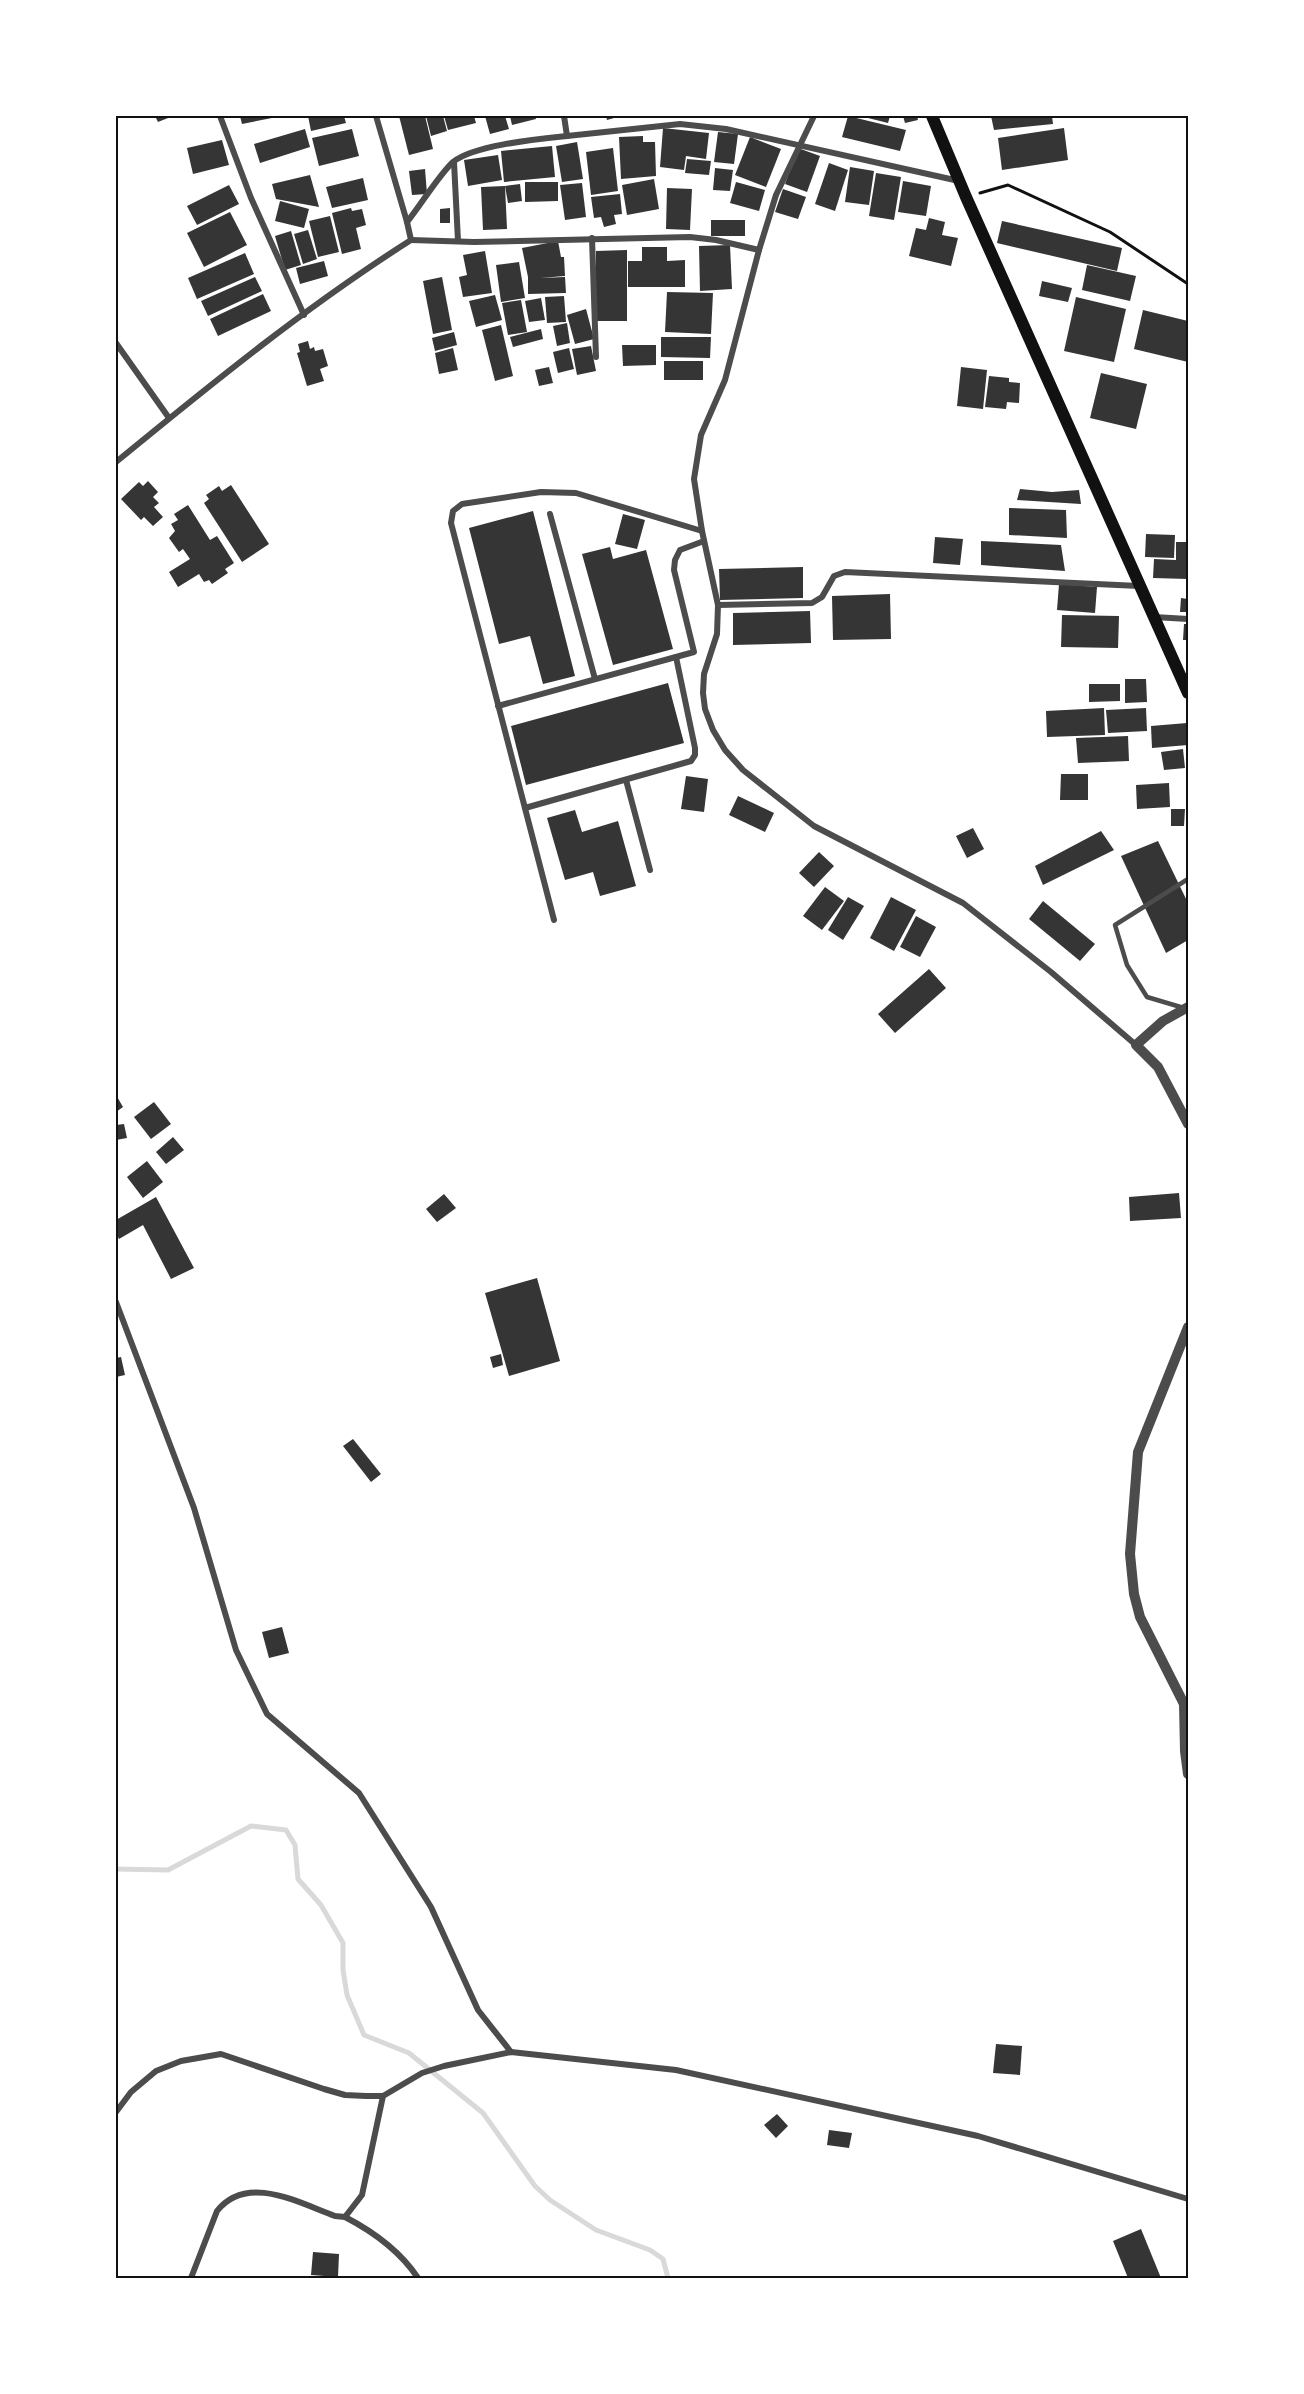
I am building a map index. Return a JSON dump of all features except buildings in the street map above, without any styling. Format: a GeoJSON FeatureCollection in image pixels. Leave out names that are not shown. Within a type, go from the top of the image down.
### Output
{"type":"FeatureCollection","features":[{"type":"Feature","properties":{"kind":"main road"},"geometry":{"type":"LineString","coordinates":[[932,116],[1188,693]]}},
{"type":"Feature","properties":{"kind":"street"},"geometry":{"type":"LineString","coordinates":[[220,116],[251,198],[304,315]]}},
{"type":"Feature","properties":{"kind":"street"},"geometry":{"type":"LineString","coordinates":[[376,116],[411,240]]}},
{"type":"Feature","properties":{"kind":"street"},"geometry":{"type":"LineString","coordinates":[[564,116],[567,136]]}},
{"type":"Feature","properties":{"kind":"street"},"geometry":{"type":"LineString","coordinates":[[814,116],[776,195],[725,380],[701,435],[694,479],[704,542],[718,605],[717,634],[704,674],[702,693],[705,709],[713,730],[725,750],[743,770],[814,826],[963,903],[1051,972],[1136,1045],[1158,1067],[1188,1124]]}},
{"type":"Feature","properties":{"kind":"street"},"geometry":{"type":"LineString","coordinates":[[407,222],[454,162],[472,153],[567,136],[680,124],[726,129],[800,144],[960,182]]}},
{"type":"Feature","properties":{"kind":"street"},"geometry":{"type":"LineString","coordinates":[[454,162],[458,241]]}},
{"type":"Feature","properties":{"kind":"street"},"geometry":{"type":"LineString","coordinates":[[116,462],[169,418],[304,315],[411,240],[690,237],[716,240],[759,250]]}},
{"type":"Feature","properties":{"kind":"street"},"geometry":{"type":"LineString","coordinates":[[592,238],[596,357]]}},
{"type":"Feature","properties":{"kind":"street"},"geometry":{"type":"LineString","coordinates":[[116,343],[169,418]]}},
{"type":"Feature","properties":{"kind":"street"},"geometry":{"type":"LineString","coordinates":[[554,920],[451,523],[453,511],[462,504],[540,492],[576,493],[702,531]]}},
{"type":"Feature","properties":{"kind":"street"},"geometry":{"type":"LineString","coordinates":[[550,514],[596,679]]}},
{"type":"Feature","properties":{"kind":"street"},"geometry":{"type":"LineString","coordinates":[[498,706],[694,652],[674,570],[675,560],[680,550],[704,542]]}},
{"type":"Feature","properties":{"kind":"street"},"geometry":{"type":"LineString","coordinates":[[718,605],[812,603],[822,597],[834,576],[845,572],[1139,586]]}},
{"type":"Feature","properties":{"kind":"street"},"geometry":{"type":"LineString","coordinates":[[1154,617],[1188,619]]}},
{"type":"Feature","properties":{"kind":"street"},"geometry":{"type":"LineString","coordinates":[[525,808],[691,760],[695,755],[676,657]]}},
{"type":"Feature","properties":{"kind":"street"},"geometry":{"type":"LineString","coordinates":[[626,780],[650,870]]}},
{"type":"Feature","properties":{"kind":"street"},"geometry":{"type":"LineString","coordinates":[[1136,1045],[1163,1021],[1187,1008]]}},
{"type":"Feature","properties":{"kind":"street"},"geometry":{"type":"LineString","coordinates":[[116,1302],[194,1508],[236,1650],[267,1714],[359,1793],[431,1907],[478,2010],[511,2052]]}},
{"type":"Feature","properties":{"kind":"street"},"geometry":{"type":"LineString","coordinates":[[1188,1327],[1138,1452],[1130,1554],[1134,1594],[1140,1617],[1186,1706],[1185,1751],[1188,1774]]}},
{"type":"Feature","properties":{"kind":"street"},"geometry":{"type":"LineString","coordinates":[[116,2112],[131,2092],[156,2072],[180,2061],[221,2054],[345,2095],[383,2096],[422,2073],[511,2052],[676,2070],[978,2136],[1188,2199]]}},
{"type":"Feature","properties":{"kind":"street"},"geometry":{"type":"LineString","coordinates":[[345,2217],[362,2195],[383,2096]]}},
{"type":"Feature","properties":{"kind":"street"},"geometry":{"type":"LineString","coordinates":[[191,2278],[217,2211],[223,2203],[238,2195],[252,2192],[273,2193],[335,2216],[345,2217],[364,2227],[399,2253],[418,2278]]}},
{"type":"Feature","properties":{"kind":"lane"},"geometry":{"type":"LineString","coordinates":[[1187,1008],[1147,997],[1127,965],[1115,925],[1188,879]]}},
{"type":"Feature","properties":{"kind":"path"},"geometry":{"type":"LineString","coordinates":[[966,197],[1008,185],[1110,232],[1188,284]]}},
{"type":"Feature","properties":{"kind":"waterway"},"geometry":{"type":"LineString","coordinates":[[116,1869],[168,1870],[251,1826],[286,1830],[295,1845],[298,1879],[321,1905],[343,1943],[343,1970],[347,1995],[364,2035],[409,2053],[483,2113],[535,2186],[550,2200],[596,2230],[650,2250],[663,2259],[668,2278]]}}]}
